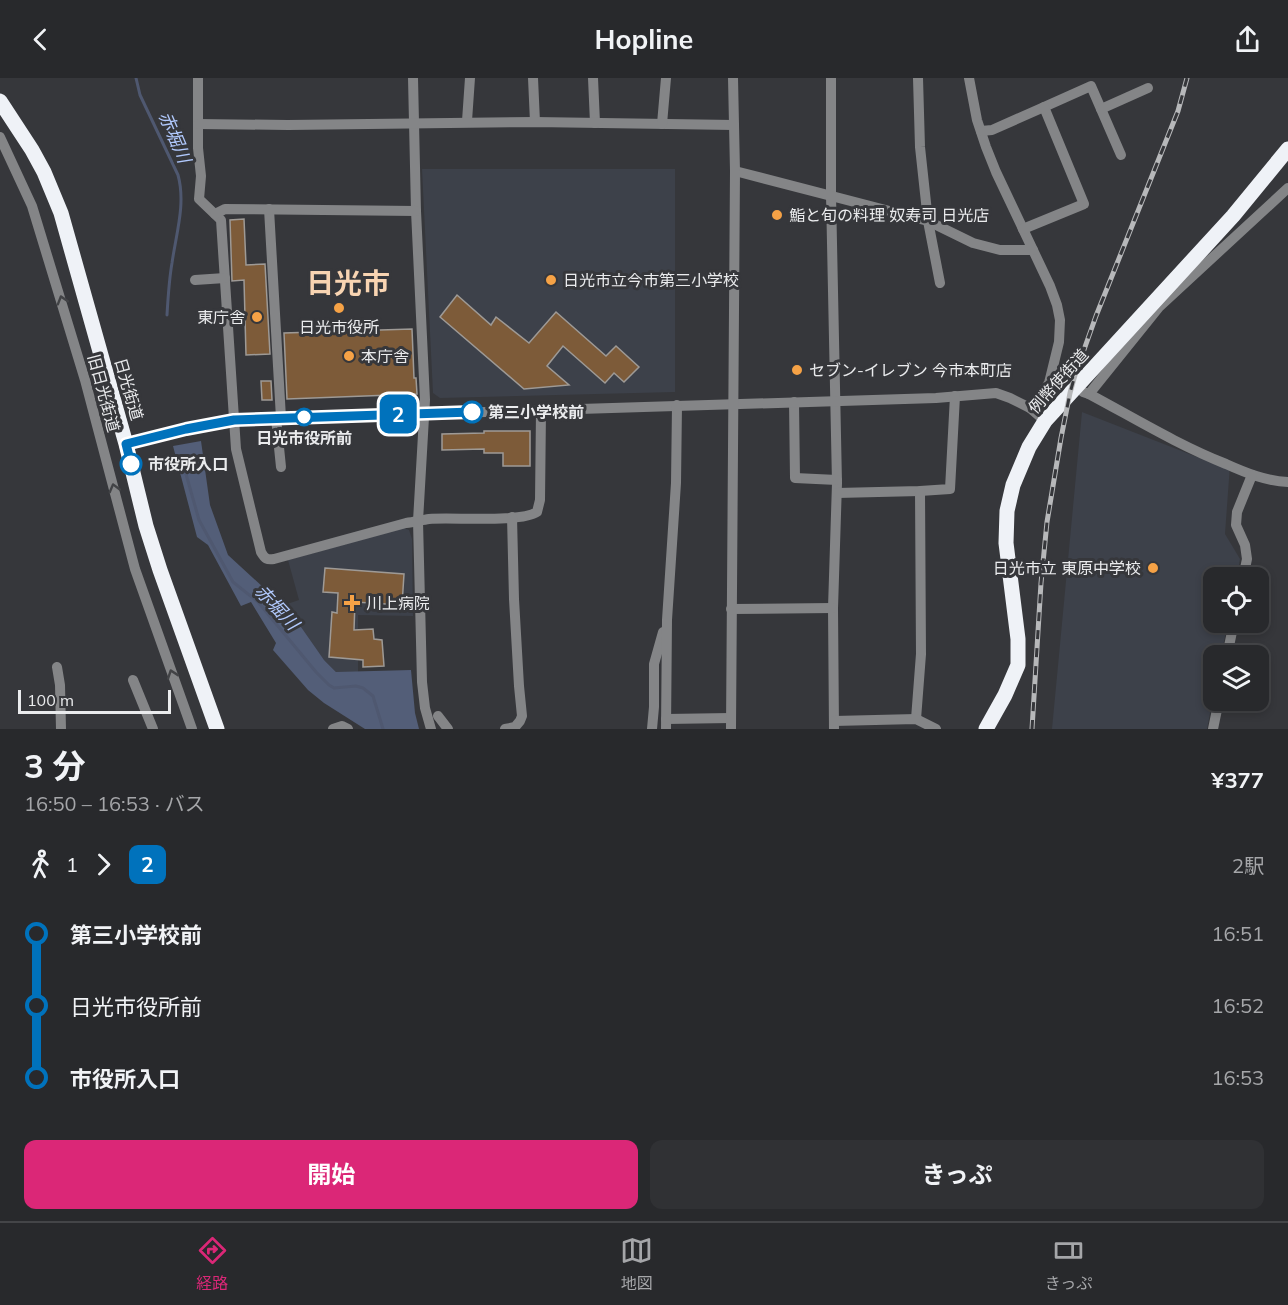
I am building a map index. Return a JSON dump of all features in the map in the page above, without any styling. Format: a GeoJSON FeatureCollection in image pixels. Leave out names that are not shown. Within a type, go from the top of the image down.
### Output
{"type":"FeatureCollection","features":[{"type":"Feature","properties":{"kind":"highway","name":"日光街道"},"geometry":{"type":"LineString","coordinates":[[0,101],[32,150],[61,213],[154,552],[217,729]]}},
{"type":"Feature","properties":{"kind":"highway","name":"例幣使街道"},"geometry":{"type":"LineString","coordinates":[[986,729],[1018,665],[1018,639],[1006,543],[1007,511],[1013,485],[1029,447],[1045,420],[1082,392],[1288,149]]}},
{"type":"Feature","properties":{"kind":"street"},"geometry":{"type":"LineString","coordinates":[[198,78],[198,148],[201,176],[199,199],[221,220],[238,459],[264,558],[274,559],[428,519],[532,515],[537,512],[540,500],[540,411]]}},
{"type":"Feature","properties":{"kind":"street"},"geometry":{"type":"LineString","coordinates":[[413,78],[425,413],[418,521],[422,682],[425,708],[431,729]]}},
{"type":"Feature","properties":{"kind":"street"},"geometry":{"type":"LineString","coordinates":[[467,122],[470,78]]}},
{"type":"Feature","properties":{"kind":"street"},"geometry":{"type":"LineString","coordinates":[[533,78],[535,122]]}},
{"type":"Feature","properties":{"kind":"street"},"geometry":{"type":"LineString","coordinates":[[593,78],[595,123]]}},
{"type":"Feature","properties":{"kind":"street"},"geometry":{"type":"LineString","coordinates":[[662,124],[666,78]]}},
{"type":"Feature","properties":{"kind":"street"},"geometry":{"type":"LineString","coordinates":[[677,405],[676,483],[667,620],[666,724],[731,724],[734,78]]}},
{"type":"Feature","properties":{"kind":"street"},"geometry":{"type":"LineString","coordinates":[[831,78],[837,480],[833,608],[834,725],[916,719],[936,729]]}},
{"type":"Feature","properties":{"kind":"street"},"geometry":{"type":"LineString","coordinates":[[918,78],[920,147],[928,221],[940,283]]}},
{"type":"Feature","properties":{"kind":"street"},"geometry":{"type":"LineString","coordinates":[[969,78],[977,120],[996,172],[1050,286],[1060,320],[1059,342],[1049,383],[1030,408]]}},
{"type":"Feature","properties":{"kind":"street"},"geometry":{"type":"LineString","coordinates":[[981,131],[992,130],[1091,86],[1121,155]]}},
{"type":"Feature","properties":{"kind":"street"},"geometry":{"type":"LineString","coordinates":[[1101,109],[1148,88]]}},
{"type":"Feature","properties":{"kind":"street"},"geometry":{"type":"LineString","coordinates":[[1023,229],[1084,204],[1044,107]]}},
{"type":"Feature","properties":{"kind":"street"},"geometry":{"type":"LineString","coordinates":[[198,124],[535,122],[734,125]]}},
{"type":"Feature","properties":{"kind":"street","name":"旧日光街道"},"geometry":{"type":"LineString","coordinates":[[0,137],[32,206],[85,380],[135,568],[192,729]]}},
{"type":"Feature","properties":{"kind":"street"},"geometry":{"type":"LineString","coordinates":[[735,171],[928,221],[973,243],[1000,250],[1033,250]]}},
{"type":"Feature","properties":{"kind":"street"},"geometry":{"type":"LineString","coordinates":[[1288,188],[1159,307],[1082,392],[1199,453],[1252,476],[1288,482]]}},
{"type":"Feature","properties":{"kind":"street"},"geometry":{"type":"LineString","coordinates":[[215,214],[225,209],[416,211]]}},
{"type":"Feature","properties":{"kind":"street"},"geometry":{"type":"LineString","coordinates":[[269,209],[281,467]]}},
{"type":"Feature","properties":{"kind":"street"},"geometry":{"type":"LineString","coordinates":[[195,280],[225,278]]}},
{"type":"Feature","properties":{"kind":"street"},"geometry":{"type":"LineString","coordinates":[[126,444],[234,420],[936,398],[996,393],[1030,408],[1045,420]]}},
{"type":"Feature","properties":{"kind":"street"},"geometry":{"type":"LineString","coordinates":[[837,493],[920,492],[950,489],[955,396]]}},
{"type":"Feature","properties":{"kind":"street"},"geometry":{"type":"LineString","coordinates":[[794,402],[795,478],[837,480]]}},
{"type":"Feature","properties":{"kind":"street"},"geometry":{"type":"LineString","coordinates":[[1245,567],[1245,544],[1236,525],[1237,512],[1252,476]]}},
{"type":"Feature","properties":{"kind":"street"},"geometry":{"type":"LineString","coordinates":[[916,719],[921,654],[920,492]]}},
{"type":"Feature","properties":{"kind":"street"},"geometry":{"type":"LineString","coordinates":[[505,729],[515,727],[522,716],[514,600],[512,517]]}},
{"type":"Feature","properties":{"kind":"street"},"geometry":{"type":"LineString","coordinates":[[731,609],[833,608]]}},
{"type":"Feature","properties":{"kind":"street"},"geometry":{"type":"LineString","coordinates":[[652,729],[654,664],[667,620]]}},
{"type":"Feature","properties":{"kind":"street"},"geometry":{"type":"LineString","coordinates":[[57,667],[61,729]]}},
{"type":"Feature","properties":{"kind":"street"},"geometry":{"type":"LineString","coordinates":[[133,680],[153,729]]}},
{"type":"Feature","properties":{"kind":"street"},"geometry":{"type":"LineString","coordinates":[[1213,729],[1216,711]]}},
{"type":"Feature","properties":{"kind":"street"},"geometry":{"type":"LineString","coordinates":[[438,716],[448,729]]}},
{"type":"Feature","properties":{"kind":"street"},"geometry":{"type":"LineString","coordinates":[[333,729],[342,726],[348,729]]}},
{"type":"Feature","properties":{"kind":"shaded area","name":"日光市立今市第三小学校"},"geometry":{"type":"Polygon","coordinates":[[[422,169],[675,169],[675,392],[440,398],[433,393],[422,169]]]}},
{"type":"Feature","properties":{"kind":"shaded area","name":"日光市立 東原中学校"},"geometry":{"type":"Polygon","coordinates":[[[1082,412],[1197,457],[1230,465],[1225,534],[1240,559],[1239,567],[1203,567],[1203,633],[1226,633],[1223,645],[1203,645],[1203,711],[1210,711],[1207,729],[1052,729],[1082,412]]]}},
{"type":"Feature","properties":{"kind":"shaded area"},"geometry":{"type":"Polygon","coordinates":[[[201,441],[210,505],[228,555],[294,617],[324,660],[336,672],[411,670],[415,713],[419,729],[365,729],[308,690],[273,650],[276,643],[251,602],[241,606],[208,545],[197,537],[173,446],[201,441]]]}},
{"type":"Feature","properties":{"kind":"shaded area","name":"川上病院"},"geometry":{"type":"Polygon","coordinates":[[[404,528],[409,530],[412,539],[413,616],[358,615],[358,672],[336,672],[281,606],[299,600],[288,560],[404,528]]]}},
{"type":"Feature","properties":{"kind":"building","name":"東庁舎"},"geometry":{"type":"Polygon","coordinates":[[[244,219],[246,265],[265,264],[270,354],[246,355],[244,280],[232,281],[230,220],[244,219]]]}},
{"type":"Feature","properties":{"kind":"building"},"geometry":{"type":"Polygon","coordinates":[[[457,295],[491,325],[496,317],[529,343],[556,312],[606,356],[616,346],[639,367],[624,382],[614,373],[605,383],[563,346],[547,366],[569,385],[524,389],[440,317],[457,295]]]}},
{"type":"Feature","properties":{"kind":"building","name":"本庁舎"},"geometry":{"type":"Polygon","coordinates":[[[412,329],[417,394],[287,399],[284,333],[412,329]]]}},
{"type":"Feature","properties":{"kind":"building"},"geometry":{"type":"Polygon","coordinates":[[[261,381],[271,381],[272,400],[262,400],[261,381]]]}},
{"type":"Feature","properties":{"kind":"building"},"geometry":{"type":"Polygon","coordinates":[[[484,431],[530,431],[530,466],[503,466],[503,453],[484,453],[484,449],[442,450],[442,434],[484,433],[484,431]]]}},
{"type":"Feature","properties":{"kind":"building"},"geometry":{"type":"Polygon","coordinates":[[[325,568],[404,574],[402,605],[355,602],[354,630],[373,629],[374,639],[382,640],[384,666],[363,667],[363,660],[329,657],[332,612],[337,613],[338,593],[323,592],[325,568]]]}},
{"type":"Feature","properties":{"kind":"waterway","name":"赤堀川"},"geometry":{"type":"LineString","coordinates":[[136,78],[140,95],[178,175],[180,186],[180,219],[170,276],[167,315]]}},
{"type":"Feature","properties":{"kind":"waterway","name":"赤堀川"},"geometry":{"type":"LineString","coordinates":[[184,467],[199,520],[233,582],[258,602],[329,685],[334,688],[356,686],[363,688],[373,696],[383,729]]}},
{"type":"Feature","properties":{"kind":"railway"},"geometry":{"type":"LineString","coordinates":[[1032,729],[1047,522],[1070,393],[1096,316],[1178,111],[1187,78]]}},
{"type":"Feature","properties":{"kind":"bus line","name":"2"},"geometry":{"type":"LineString","coordinates":[[131,464],[126,444],[234,420],[472,412]]}},
{"type":"Feature","properties":{"kind":"place","name":"鮨と旬の料理 奴寿司 日光店"},"geometry":{"type":"Point","coordinates":[777,215]}},
{"type":"Feature","properties":{"kind":"place","name":"日光市立今市第三小学校"},"geometry":{"type":"Point","coordinates":[551,280]}},
{"type":"Feature","properties":{"kind":"place","name":"日光市役所"},"geometry":{"type":"Point","coordinates":[339,308]}},
{"type":"Feature","properties":{"kind":"place","name":"東庁舎"},"geometry":{"type":"Point","coordinates":[257,317]}},
{"type":"Feature","properties":{"kind":"place","name":"本庁舎"},"geometry":{"type":"Point","coordinates":[349,356]}},
{"type":"Feature","properties":{"kind":"place","name":"セブン-イレブン 今市本町店"},"geometry":{"type":"Point","coordinates":[797,370]}},
{"type":"Feature","properties":{"kind":"place","name":"第三小学校前"},"geometry":{"type":"Point","coordinates":[472,412]}},
{"type":"Feature","properties":{"kind":"place","name":"日光市役所前"},"geometry":{"type":"Point","coordinates":[304,417]}},
{"type":"Feature","properties":{"kind":"place","name":"市役所入口"},"geometry":{"type":"Point","coordinates":[131,464]}},
{"type":"Feature","properties":{"kind":"place","name":"日光市立 東原中学校"},"geometry":{"type":"Point","coordinates":[1153,568]}},
{"type":"Feature","properties":{"kind":"place","name":"川上病院"},"geometry":{"type":"Point","coordinates":[352,603]}},
{"type":"Feature","properties":{"kind":"district","name":"日光市"},"geometry":{"type":"Point","coordinates":[348,282]}}]}
